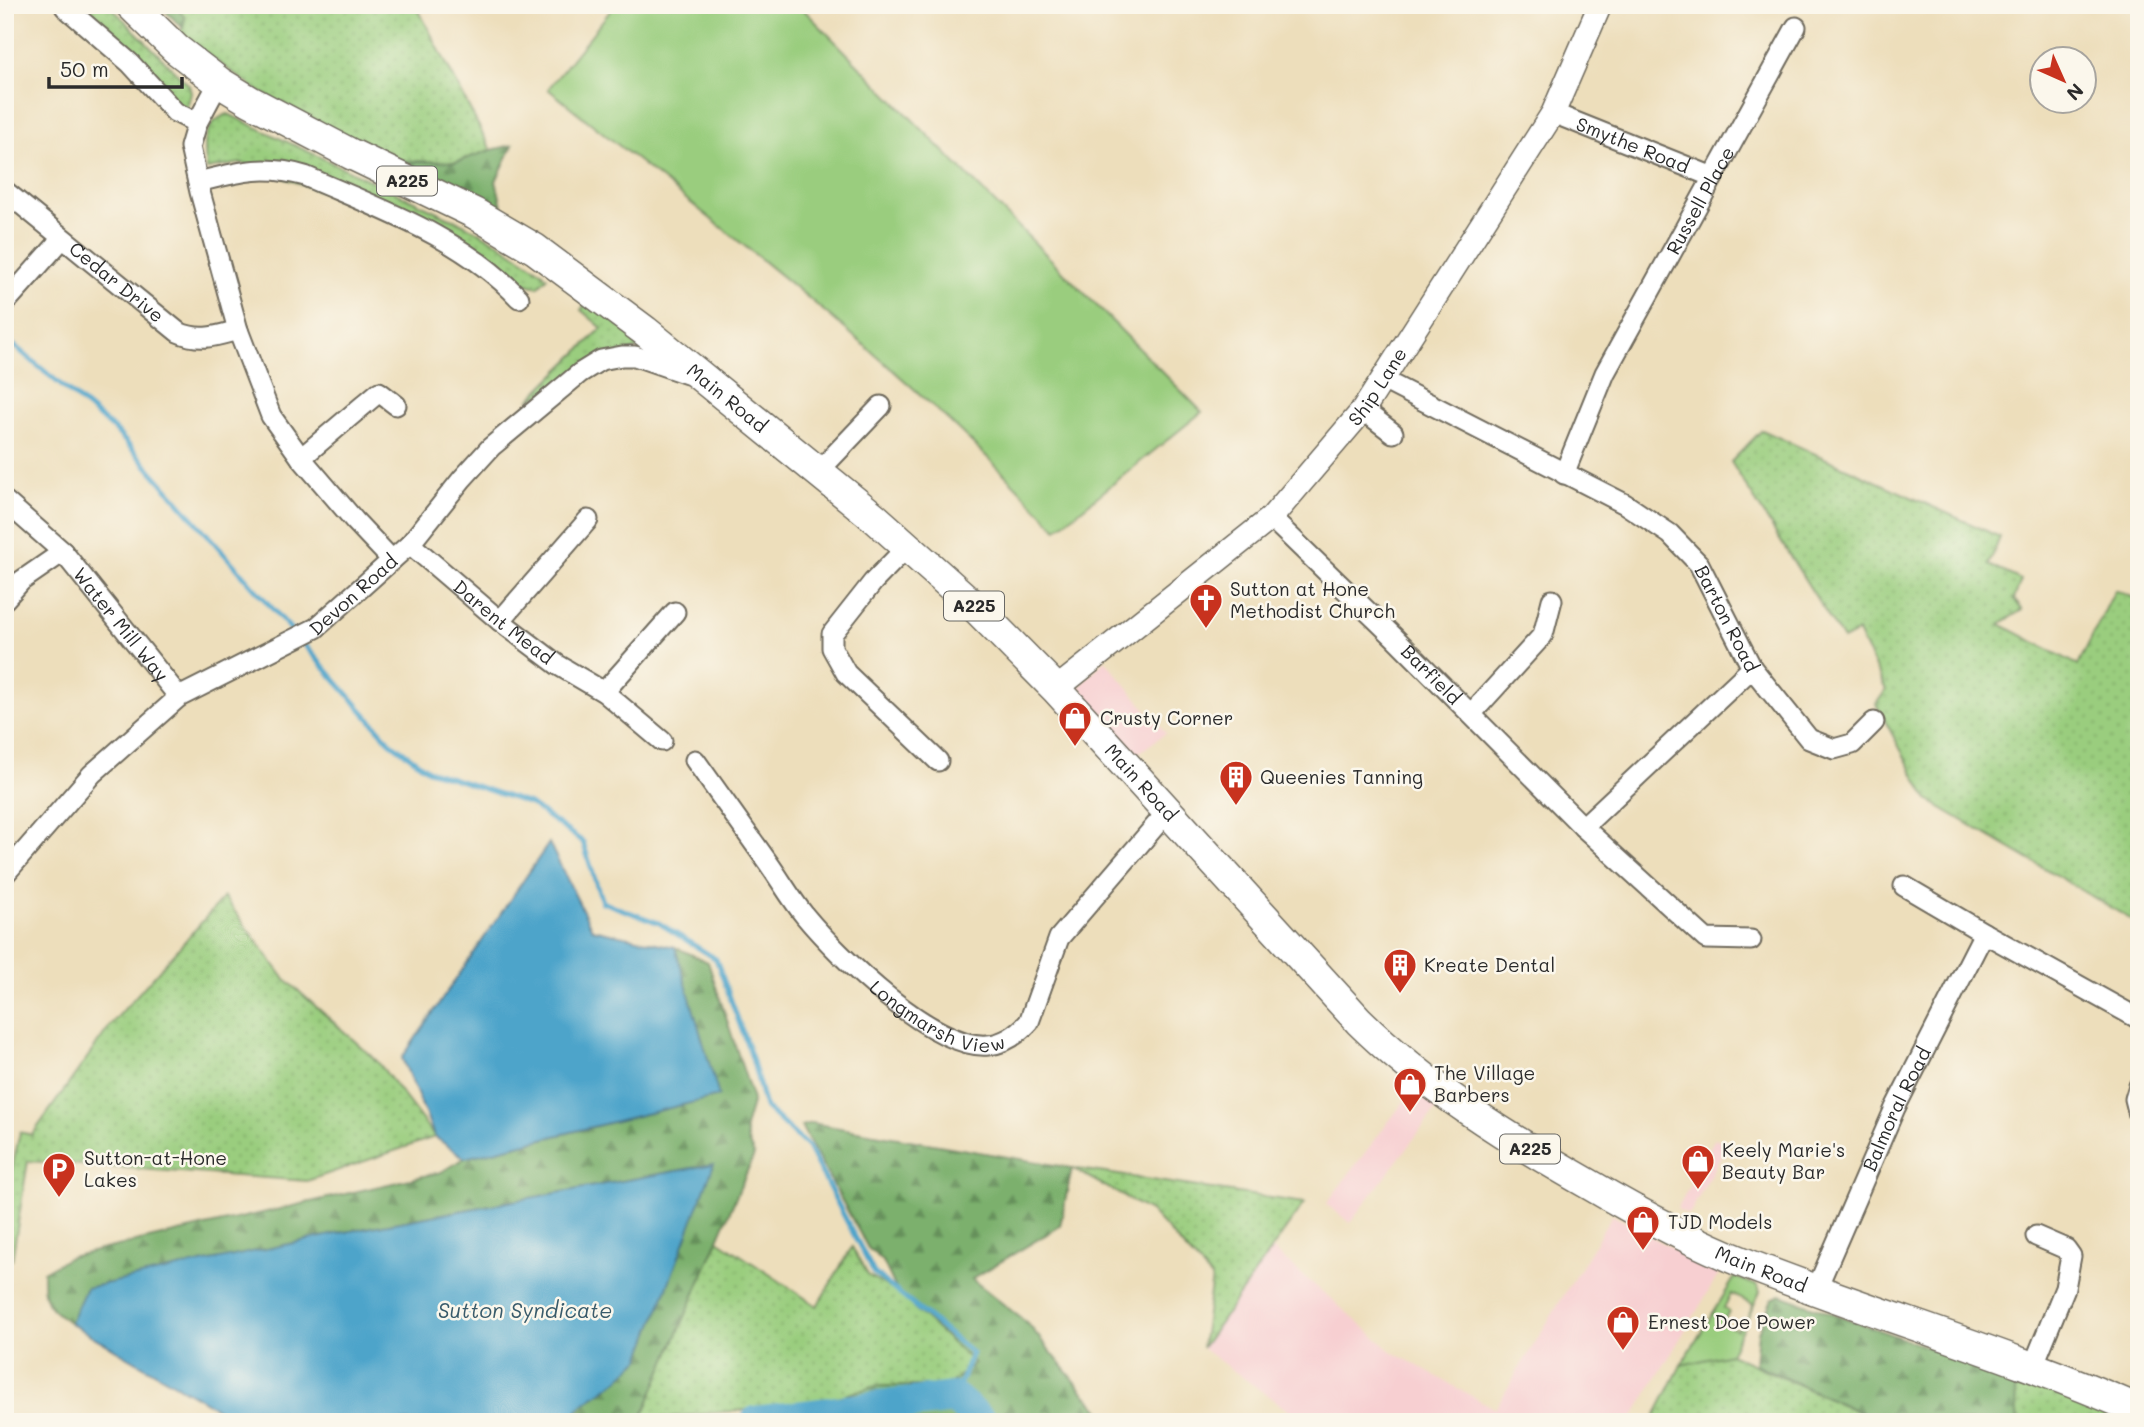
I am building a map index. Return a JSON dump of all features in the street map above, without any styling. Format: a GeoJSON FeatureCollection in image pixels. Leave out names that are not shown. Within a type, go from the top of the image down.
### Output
{"type":"FeatureCollection","features":[{"type":"Feature","properties":{"kind":"main road","name":"Main Road"},"geometry":{"type":"LineString","coordinates":[[131,5],[176,50],[250,101],[503,229],[589,289],[705,379],[908,546],[975,607],[1056,689],[1359,1021],[1399,1059],[1444,1093],[1551,1163],[1615,1200],[1713,1249],[1815,1290],[2089,1388],[2139,1410]]}},
{"type":"Feature","properties":{"kind":"street","name":"Ship Lane"},"geometry":{"type":"LineString","coordinates":[[1056,689],[1271,518],[1363,410],[1553,113],[1600,5]]}},
{"type":"Feature","properties":{"kind":"street"},"geometry":{"type":"LineString","coordinates":[[65,7],[130,63],[175,112],[197,123]]}},
{"type":"Feature","properties":{"kind":"street","name":"Russell Place"},"geometry":{"type":"LineString","coordinates":[[1564,474],[1605,373],[1796,27]]}},
{"type":"Feature","properties":{"kind":"street"},"geometry":{"type":"LineString","coordinates":[[219,82],[197,123],[190,147],[238,330],[271,416],[301,458],[392,559]]}},
{"type":"Feature","properties":{"kind":"street","name":"Smythe Road"},"geometry":{"type":"LineString","coordinates":[[1553,113],[1713,177]]}},
{"type":"Feature","properties":{"kind":"street"},"geometry":{"type":"LineString","coordinates":[[198,182],[261,169],[280,169],[305,176],[449,242],[498,276],[519,298]]}},
{"type":"Feature","properties":{"kind":"street","name":"Cedar Drive"},"geometry":{"type":"LineString","coordinates":[[5,191],[178,332],[201,339],[238,330]]}},
{"type":"Feature","properties":{"kind":"street"},"geometry":{"type":"LineString","coordinates":[[5,303],[62,239]]}},
{"type":"Feature","properties":{"kind":"street","name":"Devon Road"},"geometry":{"type":"LineString","coordinates":[[5,874],[92,774],[179,697],[316,628],[410,544],[491,447],[580,373],[601,360],[635,356],[705,379]]}},
{"type":"Feature","properties":{"kind":"street","name":"Barton Road"},"geometry":{"type":"LineString","coordinates":[[1384,380],[1625,504],[1670,534],[1699,564],[1752,668],[1809,739],[1835,749],[1852,744],[1874,722]]}},
{"type":"Feature","properties":{"kind":"street"},"geometry":{"type":"LineString","coordinates":[[301,458],[379,392],[396,405]]}},
{"type":"Feature","properties":{"kind":"street"},"geometry":{"type":"LineString","coordinates":[[818,472],[881,406]]}},
{"type":"Feature","properties":{"kind":"street"},"geometry":{"type":"LineString","coordinates":[[1363,410],[1393,433]]}},
{"type":"Feature","properties":{"kind":"street","name":"Water Mill Way"},"geometry":{"type":"LineString","coordinates":[[5,501],[63,552],[179,697]]}},
{"type":"Feature","properties":{"kind":"street","name":"Barfield"},"geometry":{"type":"LineString","coordinates":[[1271,518],[1583,827],[1706,939],[1751,940]]}},
{"type":"Feature","properties":{"kind":"street"},"geometry":{"type":"LineString","coordinates":[[500,621],[589,520]]}},
{"type":"Feature","properties":{"kind":"street","name":"Darent Mead"},"geometry":{"type":"LineString","coordinates":[[410,544],[500,621],[558,666],[604,692],[662,741]]}},
{"type":"Feature","properties":{"kind":"street"},"geometry":{"type":"LineString","coordinates":[[908,546],[873,582],[832,634],[832,648],[846,673],[938,761]]}},
{"type":"Feature","properties":{"kind":"street","name":"Water Mill Way"},"geometry":{"type":"LineString","coordinates":[[5,599],[21,581],[63,552]]}},
{"type":"Feature","properties":{"kind":"street","name":"Barfield"},"geometry":{"type":"LineString","coordinates":[[1471,715],[1543,635],[1552,600]]}},
{"type":"Feature","properties":{"kind":"street"},"geometry":{"type":"LineString","coordinates":[[604,692],[674,612]]}},
{"type":"Feature","properties":{"kind":"street"},"geometry":{"type":"LineString","coordinates":[[1583,827],[1752,668]]}},
{"type":"Feature","properties":{"kind":"street","name":"Longmarsh View"},"geometry":{"type":"LineString","coordinates":[[695,760],[806,916],[870,983],[936,1030],[957,1040],[988,1045],[1019,1033],[1028,1022],[1059,937],[1168,811]]}},
{"type":"Feature","properties":{"kind":"street"},"geometry":{"type":"LineString","coordinates":[[1904,886],[2139,1018]]}},
{"type":"Feature","properties":{"kind":"street","name":"Balmoral Road"},"geometry":{"type":"LineString","coordinates":[[1815,1290],[1895,1108],[1984,933]]}},
{"type":"Feature","properties":{"kind":"street"},"geometry":{"type":"LineString","coordinates":[[2139,1086],[2135,1099],[2139,1115]]}},
{"type":"Feature","properties":{"kind":"street"},"geometry":{"type":"LineString","coordinates":[[2032,1369],[2065,1288],[2071,1256],[2066,1249],[2036,1236]]}},
{"type":"Feature","properties":{"kind":"shaded area"},"geometry":{"type":"Polygon","coordinates":[[[1105,660],[1166,733],[1136,755],[1079,687],[1105,660]]]}},
{"type":"Feature","properties":{"kind":"shaded area"},"geometry":{"type":"Polygon","coordinates":[[[1414,1088],[1438,1107],[1350,1223],[1326,1204],[1414,1088]]]}},
{"type":"Feature","properties":{"kind":"shaded area"},"geometry":{"type":"Polygon","coordinates":[[[1715,1138],[1727,1144],[1689,1215],[1677,1209],[1715,1138]]]}},
{"type":"Feature","properties":{"kind":"shaded area"},"geometry":{"type":"Polygon","coordinates":[[[1612,1215],[1719,1274],[1630,1422],[1304,1422],[1202,1348],[1271,1248],[1393,1352],[1495,1409],[1612,1215]]]}},
{"type":"Feature","properties":{"kind":"green space"},"geometry":{"type":"Polygon","coordinates":[[[86,5],[109,5],[189,85],[191,93],[186,111],[89,15],[86,5]]]}},
{"type":"Feature","properties":{"kind":"green space"},"geometry":{"type":"Polygon","coordinates":[[[159,5],[175,5],[185,18],[183,28],[159,5]]]}},
{"type":"Feature","properties":{"kind":"green space"},"geometry":{"type":"Polygon","coordinates":[[[174,5],[416,5],[491,150],[456,162],[397,161],[258,91],[178,33],[183,28],[174,5]]]}},
{"type":"Feature","properties":{"kind":"green space"},"geometry":{"type":"Polygon","coordinates":[[[615,5],[799,5],[1202,412],[1057,529],[935,408],[827,313],[548,89],[615,5]]]}},
{"type":"Feature","properties":{"kind":"green space"},"geometry":{"type":"Polygon","coordinates":[[[228,114],[463,224],[497,242],[547,278],[538,287],[514,281],[459,240],[242,163],[207,169],[206,136],[213,123],[228,114]]]}},
{"type":"Feature","properties":{"kind":"green space"},"geometry":{"type":"Polygon","coordinates":[[[513,145],[496,181],[501,207],[486,198],[483,201],[396,161],[456,162],[513,145]]]}},
{"type":"Feature","properties":{"kind":"green space"},"geometry":{"type":"Polygon","coordinates":[[[588,302],[663,356],[637,348],[529,400],[602,328],[581,310],[588,302]]]}},
{"type":"Feature","properties":{"kind":"green space"},"geometry":{"type":"Polygon","coordinates":[[[1762,430],[2000,537],[1989,565],[2021,580],[2014,599],[2022,610],[2000,624],[2078,665],[2115,590],[2139,600],[2139,924],[1928,800],[1876,704],[1886,690],[1858,632],[1843,640],[1731,462],[1762,430]]]}},
{"type":"Feature","properties":{"kind":"green space"},"geometry":{"type":"Polygon","coordinates":[[[224,897],[284,978],[377,1061],[435,1137],[307,1181],[28,1161],[12,1260],[5,1262],[5,1201],[20,1132],[32,1135],[112,1023],[224,897]]]}},
{"type":"Feature","properties":{"kind":"green space"},"geometry":{"type":"Polygon","coordinates":[[[675,947],[708,962],[753,1100],[745,1127],[754,1155],[640,1422],[571,1422],[581,1406],[618,1380],[640,1359],[713,1164],[340,1233],[86,1288],[70,1323],[47,1302],[43,1272],[70,1257],[441,1172],[465,1158],[718,1096],[675,947]]]}},
{"type":"Feature","properties":{"kind":"green space"},"geometry":{"type":"Polygon","coordinates":[[[811,1123],[1072,1168],[1060,1226],[972,1279],[1028,1324],[1112,1422],[821,1422],[818,1403],[876,1386],[948,1386],[974,1363],[898,1293],[883,1261],[868,1248],[801,1126],[811,1123]]]}},
{"type":"Feature","properties":{"kind":"green space"},"geometry":{"type":"Polygon","coordinates":[[[1072,1168],[1304,1203],[1202,1348],[1212,1278],[1150,1211],[1072,1168]]]}},
{"type":"Feature","properties":{"kind":"green space"},"geometry":{"type":"Polygon","coordinates":[[[718,1240],[817,1306],[852,1247],[868,1275],[898,1293],[974,1363],[948,1386],[876,1386],[818,1403],[639,1420],[718,1240]]]}},
{"type":"Feature","properties":{"kind":"green space"},"geometry":{"type":"Polygon","coordinates":[[[1735,1277],[1758,1286],[1760,1292],[1754,1305],[1731,1294],[1724,1308],[1729,1311],[1723,1323],[1737,1330],[1743,1320],[1746,1321],[1730,1354],[1681,1365],[1735,1277]]]}},
{"type":"Feature","properties":{"kind":"green space"},"geometry":{"type":"Polygon","coordinates":[[[1780,1295],[2020,1380],[2015,1392],[2018,1422],[1881,1422],[1755,1364],[1758,1332],[1772,1299],[1780,1295]]]}},
{"type":"Feature","properties":{"kind":"green space"},"geometry":{"type":"Polygon","coordinates":[[[1730,1354],[1881,1422],[1652,1422],[1681,1365],[1730,1354]]]}},
{"type":"Feature","properties":{"kind":"green space"},"geometry":{"type":"Polygon","coordinates":[[[2020,1380],[2116,1417],[2127,1422],[2000,1422],[2020,1380]]]}},
{"type":"Feature","properties":{"kind":"water"},"geometry":{"type":"Polygon","coordinates":[[[549,843],[592,929],[675,947],[719,1096],[465,1158],[435,1137],[402,1058],[549,843]]]}},
{"type":"Feature","properties":{"kind":"water","name":"Sutton Syndicate"},"geometry":{"type":"Polygon","coordinates":[[[714,1164],[640,1359],[618,1380],[581,1406],[571,1422],[240,1422],[70,1323],[86,1288],[340,1233],[714,1164]]]}},
{"type":"Feature","properties":{"kind":"waterway"},"geometry":{"type":"LineString","coordinates":[[5,338],[117,432],[294,633]]}},
{"type":"Feature","properties":{"kind":"waterway"},"geometry":{"type":"LineString","coordinates":[[300,640],[390,742],[428,770],[530,804],[583,842],[602,902],[659,923],[716,959],[752,1058],[765,1107],[808,1147],[874,1273],[972,1353],[954,1398]]}},
{"type":"Feature","properties":{"kind":"waterway"},"geometry":{"type":"LineString","coordinates":[[756,1422],[954,1398],[982,1422]]}},
{"type":"Feature","properties":{"kind":"place","name":"Sutton at Hone Methodist Church"},"geometry":{"type":"Point","coordinates":[1206,630]}},
{"type":"Feature","properties":{"kind":"place","name":"Crusty Corner"},"geometry":{"type":"Point","coordinates":[1075,748]}},
{"type":"Feature","properties":{"kind":"place","name":"Queenies Tanning"},"geometry":{"type":"Point","coordinates":[1236,807]}},
{"type":"Feature","properties":{"kind":"place","name":"Kreate Dental"},"geometry":{"type":"Point","coordinates":[1400,995]}},
{"type":"Feature","properties":{"kind":"place","name":"The Village Barbers"},"geometry":{"type":"Point","coordinates":[1410,1114]}},
{"type":"Feature","properties":{"kind":"place","name":"Keely Marie's Beauty Bar"},"geometry":{"type":"Point","coordinates":[1698,1191]}},
{"type":"Feature","properties":{"kind":"place","name":"Sutton-at-Hone Lakes"},"geometry":{"type":"Point","coordinates":[59,1199]}},
{"type":"Feature","properties":{"kind":"place","name":"TJD Models"},"geometry":{"type":"Point","coordinates":[1643,1252]}},
{"type":"Feature","properties":{"kind":"place","name":"Ernest Doe Power"},"geometry":{"type":"Point","coordinates":[1623,1352]}}]}
